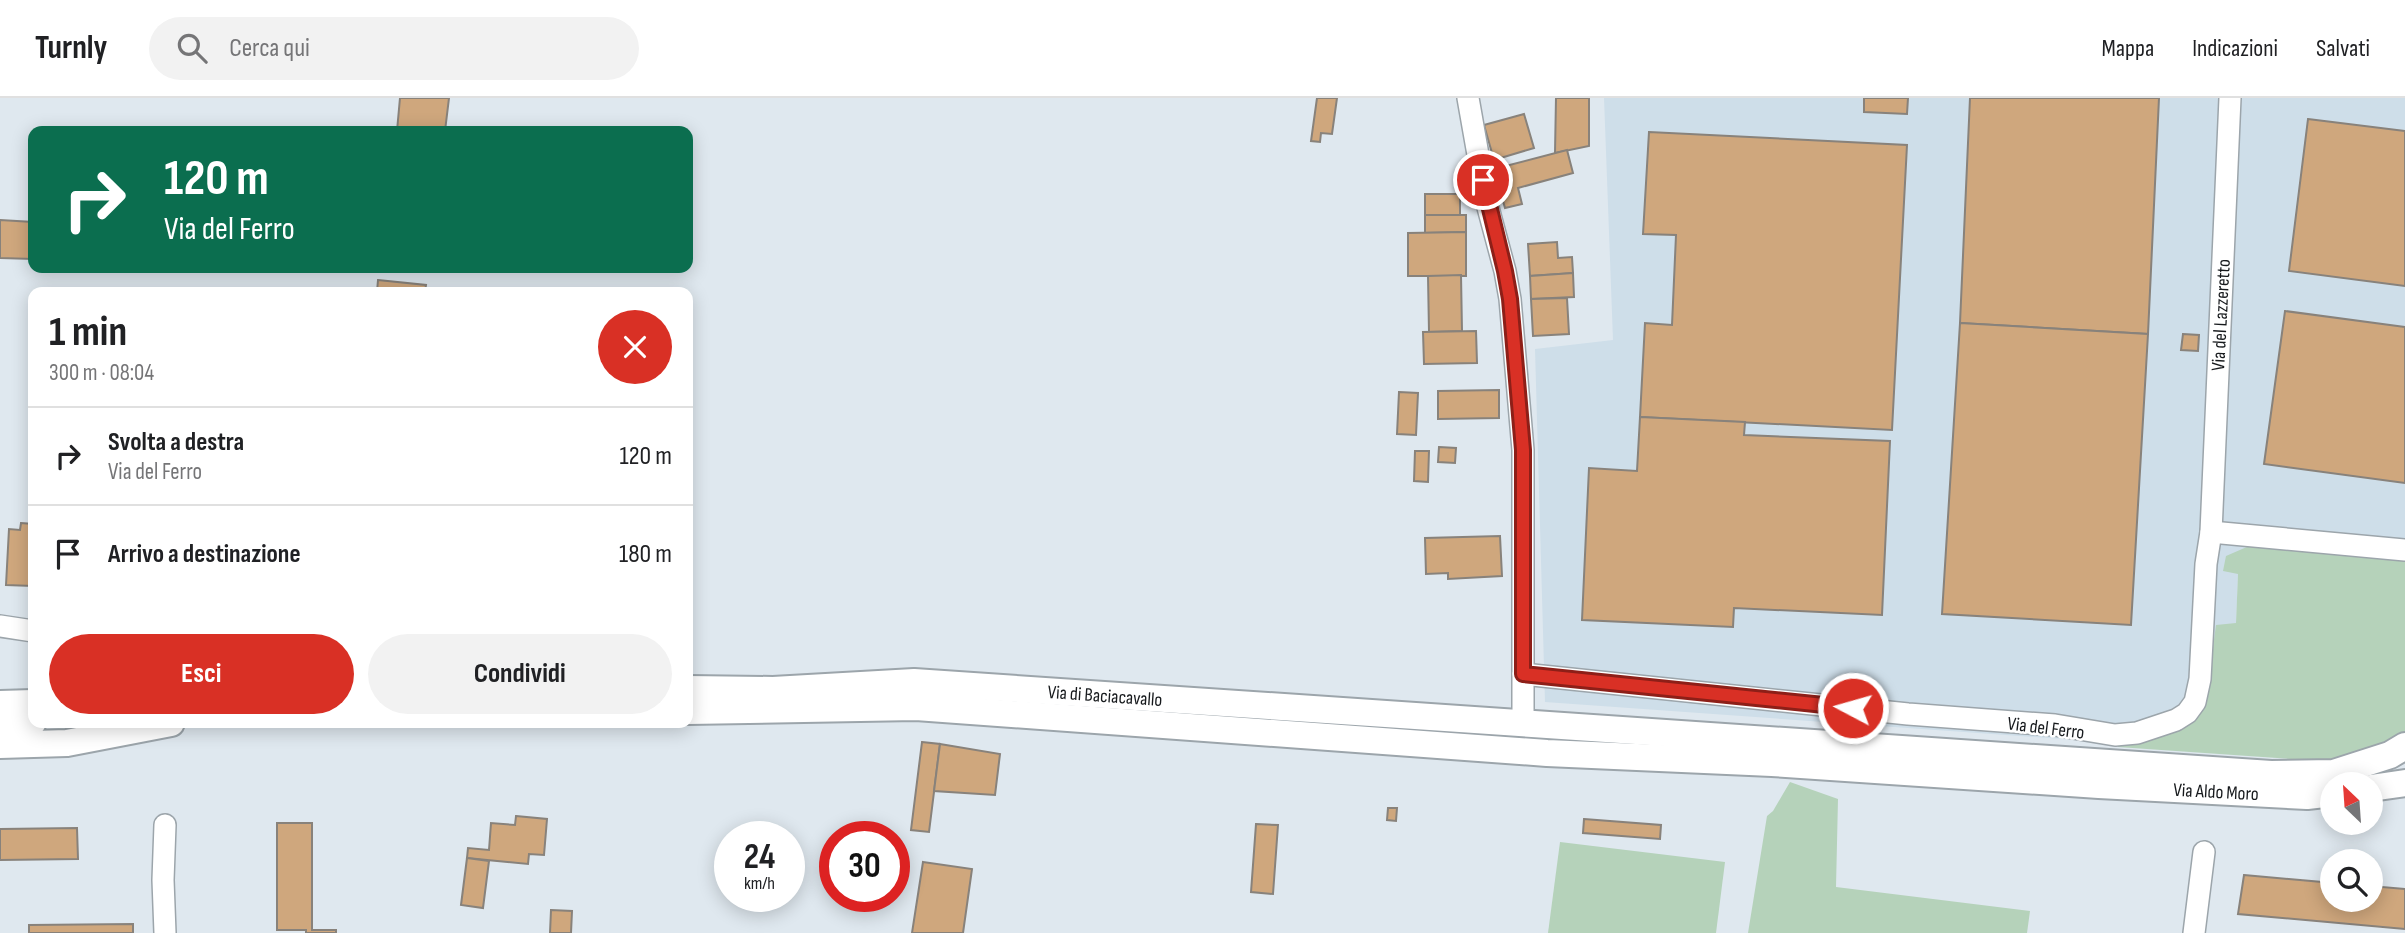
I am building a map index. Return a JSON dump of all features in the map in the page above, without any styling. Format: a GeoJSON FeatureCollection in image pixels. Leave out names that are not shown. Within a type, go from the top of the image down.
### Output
{"type":"FeatureCollection","features":[{"type":"Feature","properties":{"kind":"main road","name":"Via di Baciacavallo"},"geometry":{"type":"LineString","coordinates":[[693,689],[773,690],[914,682],[1523,724]]}},
{"type":"Feature","properties":{"kind":"main road"},"geometry":{"type":"LineString","coordinates":[[0,704],[28,703]]}},
{"type":"Feature","properties":{"kind":"main road","name":"Via di Baciacavallo"},"geometry":{"type":"LineString","coordinates":[[693,711],[916,707],[1509,750],[1772,763],[2099,785]]}},
{"type":"Feature","properties":{"kind":"main road"},"geometry":{"type":"LineString","coordinates":[[0,723],[28,722]]}},
{"type":"Feature","properties":{"kind":"main road","name":"Via del Ferro"},"geometry":{"type":"LineString","coordinates":[[1523,724],[2181,768]]}},
{"type":"Feature","properties":{"kind":"main road"},"geometry":{"type":"LineString","coordinates":[[0,745],[67,743],[146,728]]}},
{"type":"Feature","properties":{"kind":"main road","name":"Via Aldo Moro"},"geometry":{"type":"LineString","coordinates":[[2181,768],[2271,774],[2334,773],[2390,755],[2405,746]]}},
{"type":"Feature","properties":{"kind":"main road"},"geometry":{"type":"LineString","coordinates":[[2384,786],[2405,783]]}},
{"type":"Feature","properties":{"kind":"main road","name":"Via Aldo Moro"},"geometry":{"type":"LineString","coordinates":[[2099,785],[2320,794]]}},
{"type":"Feature","properties":{"kind":"street"},"geometry":{"type":"LineString","coordinates":[[1468,98],[1486,200],[1510,299],[1523,450],[1523,724]]}},
{"type":"Feature","properties":{"kind":"street","name":"Via del Lazzeretto"},"geometry":{"type":"LineString","coordinates":[[2211,531],[2230,98]]}},
{"type":"Feature","properties":{"kind":"street"},"geometry":{"type":"LineString","coordinates":[[2211,531],[2405,550]]}},
{"type":"Feature","properties":{"kind":"street","name":"Via del Ferro"},"geometry":{"type":"LineString","coordinates":[[1523,674],[1908,714],[2054,725],[2115,735],[2137,733],[2176,720],[2187,713],[2194,702],[2200,679],[2206,564],[2211,531]]}},
{"type":"Feature","properties":{"kind":"street"},"geometry":{"type":"LineString","coordinates":[[0,626],[28,630]]}},
{"type":"Feature","properties":{"kind":"street"},"geometry":{"type":"LineString","coordinates":[[164,933],[165,825]]}},
{"type":"Feature","properties":{"kind":"street"},"geometry":{"type":"LineString","coordinates":[[2194,933],[2204,852]]}},
{"type":"Feature","properties":{"kind":"shaded area"},"geometry":{"type":"Polygon","coordinates":[[[1604,98],[2405,98],[2405,558],[2238,574],[2236,624],[2205,699],[2118,743],[1545,702],[1535,349],[1613,340],[1604,98]]]}},
{"type":"Feature","properties":{"kind":"green space"},"geometry":{"type":"Polygon","coordinates":[[[2256,543],[2405,558],[2405,737],[2335,759],[2319,761],[2118,747],[2118,743],[2207,692],[2216,625],[2236,623],[2238,574],[2223,571],[2226,556],[2256,543]]]}},
{"type":"Feature","properties":{"kind":"green space"},"geometry":{"type":"Polygon","coordinates":[[[1790,782],[1838,799],[1836,887],[2030,911],[2027,933],[1748,933],[1767,816],[1773,811],[1790,782]]]}},
{"type":"Feature","properties":{"kind":"green space"},"geometry":{"type":"Polygon","coordinates":[[[1560,842],[1725,862],[1716,933],[1548,933],[1560,842]]]}},
{"type":"Feature","properties":{"kind":"building"},"geometry":{"type":"Polygon","coordinates":[[[400,98],[449,98],[446,126],[397,126],[400,98]]]}},
{"type":"Feature","properties":{"kind":"building"},"geometry":{"type":"Polygon","coordinates":[[[1317,98],[1337,98],[1332,134],[1321,133],[1320,142],[1311,141],[1317,98]]]}},
{"type":"Feature","properties":{"kind":"building"},"geometry":{"type":"Polygon","coordinates":[[[1556,98],[1589,98],[1589,146],[1555,153],[1556,98]]]}},
{"type":"Feature","properties":{"kind":"building"},"geometry":{"type":"Polygon","coordinates":[[[1864,98],[1908,98],[1907,114],[1864,112],[1864,98]]]}},
{"type":"Feature","properties":{"kind":"building"},"geometry":{"type":"Polygon","coordinates":[[[1970,98],[2159,98],[2148,334],[1960,323],[1970,98]]]}},
{"type":"Feature","properties":{"kind":"building"},"geometry":{"type":"Polygon","coordinates":[[[1524,114],[1534,148],[1494,160],[1484,125],[1524,114]]]}},
{"type":"Feature","properties":{"kind":"building"},"geometry":{"type":"Polygon","coordinates":[[[2308,119],[2405,131],[2405,286],[2289,271],[2308,119]]]}},
{"type":"Feature","properties":{"kind":"building"},"geometry":{"type":"Polygon","coordinates":[[[1649,132],[1907,145],[1892,430],[1640,417],[1645,323],[1672,325],[1676,235],[1643,234],[1649,132]]]}},
{"type":"Feature","properties":{"kind":"building"},"geometry":{"type":"Polygon","coordinates":[[[1567,150],[1573,173],[1518,188],[1522,204],[1505,208],[1494,169],[1567,150]]]}},
{"type":"Feature","properties":{"kind":"building"},"geometry":{"type":"Polygon","coordinates":[[[1425,194],[1460,194],[1460,215],[1425,215],[1425,194]]]}},
{"type":"Feature","properties":{"kind":"building"},"geometry":{"type":"Polygon","coordinates":[[[1425,215],[1466,215],[1466,232],[1425,233],[1425,215]]]}},
{"type":"Feature","properties":{"kind":"building"},"geometry":{"type":"Polygon","coordinates":[[[0,220],[28,222],[28,259],[0,258],[0,220]]]}},
{"type":"Feature","properties":{"kind":"building"},"geometry":{"type":"Polygon","coordinates":[[[1466,232],[1466,276],[1408,276],[1408,233],[1466,232]]]}},
{"type":"Feature","properties":{"kind":"building"},"geometry":{"type":"Polygon","coordinates":[[[1557,242],[1558,258],[1572,257],[1573,273],[1530,276],[1528,244],[1557,242]]]}},
{"type":"Feature","properties":{"kind":"building"},"geometry":{"type":"Polygon","coordinates":[[[1573,273],[1574,297],[1531,299],[1530,276],[1573,273]]]}},
{"type":"Feature","properties":{"kind":"building"},"geometry":{"type":"Polygon","coordinates":[[[1461,275],[1462,331],[1429,332],[1428,276],[1461,275]]]}},
{"type":"Feature","properties":{"kind":"building"},"geometry":{"type":"Polygon","coordinates":[[[378,280],[426,285],[426,287],[377,287],[378,280]]]}},
{"type":"Feature","properties":{"kind":"building"},"geometry":{"type":"Polygon","coordinates":[[[1567,298],[1569,334],[1533,336],[1531,299],[1567,298]]]}},
{"type":"Feature","properties":{"kind":"building"},"geometry":{"type":"Polygon","coordinates":[[[2285,311],[2405,327],[2405,483],[2264,464],[2285,311]]]}},
{"type":"Feature","properties":{"kind":"building"},"geometry":{"type":"Polygon","coordinates":[[[1960,323],[2148,334],[2131,625],[1942,614],[1960,323]]]}},
{"type":"Feature","properties":{"kind":"building"},"geometry":{"type":"Polygon","coordinates":[[[1476,331],[1477,363],[1424,364],[1423,332],[1476,331]]]}},
{"type":"Feature","properties":{"kind":"building"},"geometry":{"type":"Polygon","coordinates":[[[2183,334],[2199,335],[2198,351],[2181,350],[2183,334]]]}},
{"type":"Feature","properties":{"kind":"building"},"geometry":{"type":"Polygon","coordinates":[[[1499,390],[1499,418],[1438,419],[1438,391],[1499,390]]]}},
{"type":"Feature","properties":{"kind":"building"},"geometry":{"type":"Polygon","coordinates":[[[1399,392],[1418,393],[1416,435],[1397,434],[1399,392]]]}},
{"type":"Feature","properties":{"kind":"building"},"geometry":{"type":"Polygon","coordinates":[[[1640,417],[1745,422],[1744,435],[1890,441],[1882,615],[1734,608],[1733,627],[1582,620],[1589,468],[1637,471],[1640,417]]]}},
{"type":"Feature","properties":{"kind":"building"},"geometry":{"type":"Polygon","coordinates":[[[1439,447],[1456,448],[1455,463],[1438,462],[1439,447]]]}},
{"type":"Feature","properties":{"kind":"building"},"geometry":{"type":"Polygon","coordinates":[[[1415,451],[1429,451],[1428,482],[1414,481],[1415,451]]]}},
{"type":"Feature","properties":{"kind":"building"},"geometry":{"type":"Polygon","coordinates":[[[21,523],[28,524],[28,586],[6,585],[9,529],[20,530],[21,523]]]}},
{"type":"Feature","properties":{"kind":"building"},"geometry":{"type":"Polygon","coordinates":[[[1500,536],[1502,576],[1448,579],[1448,573],[1426,574],[1425,538],[1500,536]]]}},
{"type":"Feature","properties":{"kind":"building"},"geometry":{"type":"Polygon","coordinates":[[[922,742],[940,744],[929,832],[911,830],[922,742]]]}},
{"type":"Feature","properties":{"kind":"building"},"geometry":{"type":"Polygon","coordinates":[[[940,744],[1000,754],[995,795],[934,791],[940,744]]]}},
{"type":"Feature","properties":{"kind":"building"},"geometry":{"type":"Polygon","coordinates":[[[1388,808],[1397,808],[1396,821],[1387,820],[1388,808]]]}},
{"type":"Feature","properties":{"kind":"building"},"geometry":{"type":"Polygon","coordinates":[[[516,816],[547,819],[544,855],[529,854],[528,864],[467,858],[468,848],[489,850],[491,823],[515,825],[516,816]]]}},
{"type":"Feature","properties":{"kind":"building"},"geometry":{"type":"Polygon","coordinates":[[[1584,819],[1661,825],[1660,839],[1583,833],[1584,819]]]}},
{"type":"Feature","properties":{"kind":"building"},"geometry":{"type":"Polygon","coordinates":[[[277,823],[312,823],[312,930],[336,930],[336,933],[277,930],[277,823]]]}},
{"type":"Feature","properties":{"kind":"building"},"geometry":{"type":"Polygon","coordinates":[[[1256,824],[1278,825],[1273,894],[1251,892],[1256,824]]]}},
{"type":"Feature","properties":{"kind":"building"},"geometry":{"type":"Polygon","coordinates":[[[77,828],[78,859],[0,860],[0,829],[77,828]]]}},
{"type":"Feature","properties":{"kind":"building"},"geometry":{"type":"Polygon","coordinates":[[[467,858],[489,861],[483,908],[461,905],[467,858]]]}},
{"type":"Feature","properties":{"kind":"building"},"geometry":{"type":"Polygon","coordinates":[[[923,862],[972,869],[963,933],[912,933],[923,862]]]}},
{"type":"Feature","properties":{"kind":"building"},"geometry":{"type":"Polygon","coordinates":[[[2244,875],[2320,882],[2320,912],[2383,912],[2383,887],[2405,889],[2405,929],[2238,914],[2244,875]]]}},
{"type":"Feature","properties":{"kind":"building"},"geometry":{"type":"Polygon","coordinates":[[[551,910],[572,911],[571,933],[550,933],[551,910]]]}},
{"type":"Feature","properties":{"kind":"building"},"geometry":{"type":"Polygon","coordinates":[[[133,924],[133,933],[29,933],[29,925],[133,924]]]}},
{"type":"Feature","properties":{"kind":"route"},"geometry":{"type":"LineString","coordinates":[[1483,180],[1510,299],[1523,450],[1523,674],[1853,708]]}}]}
